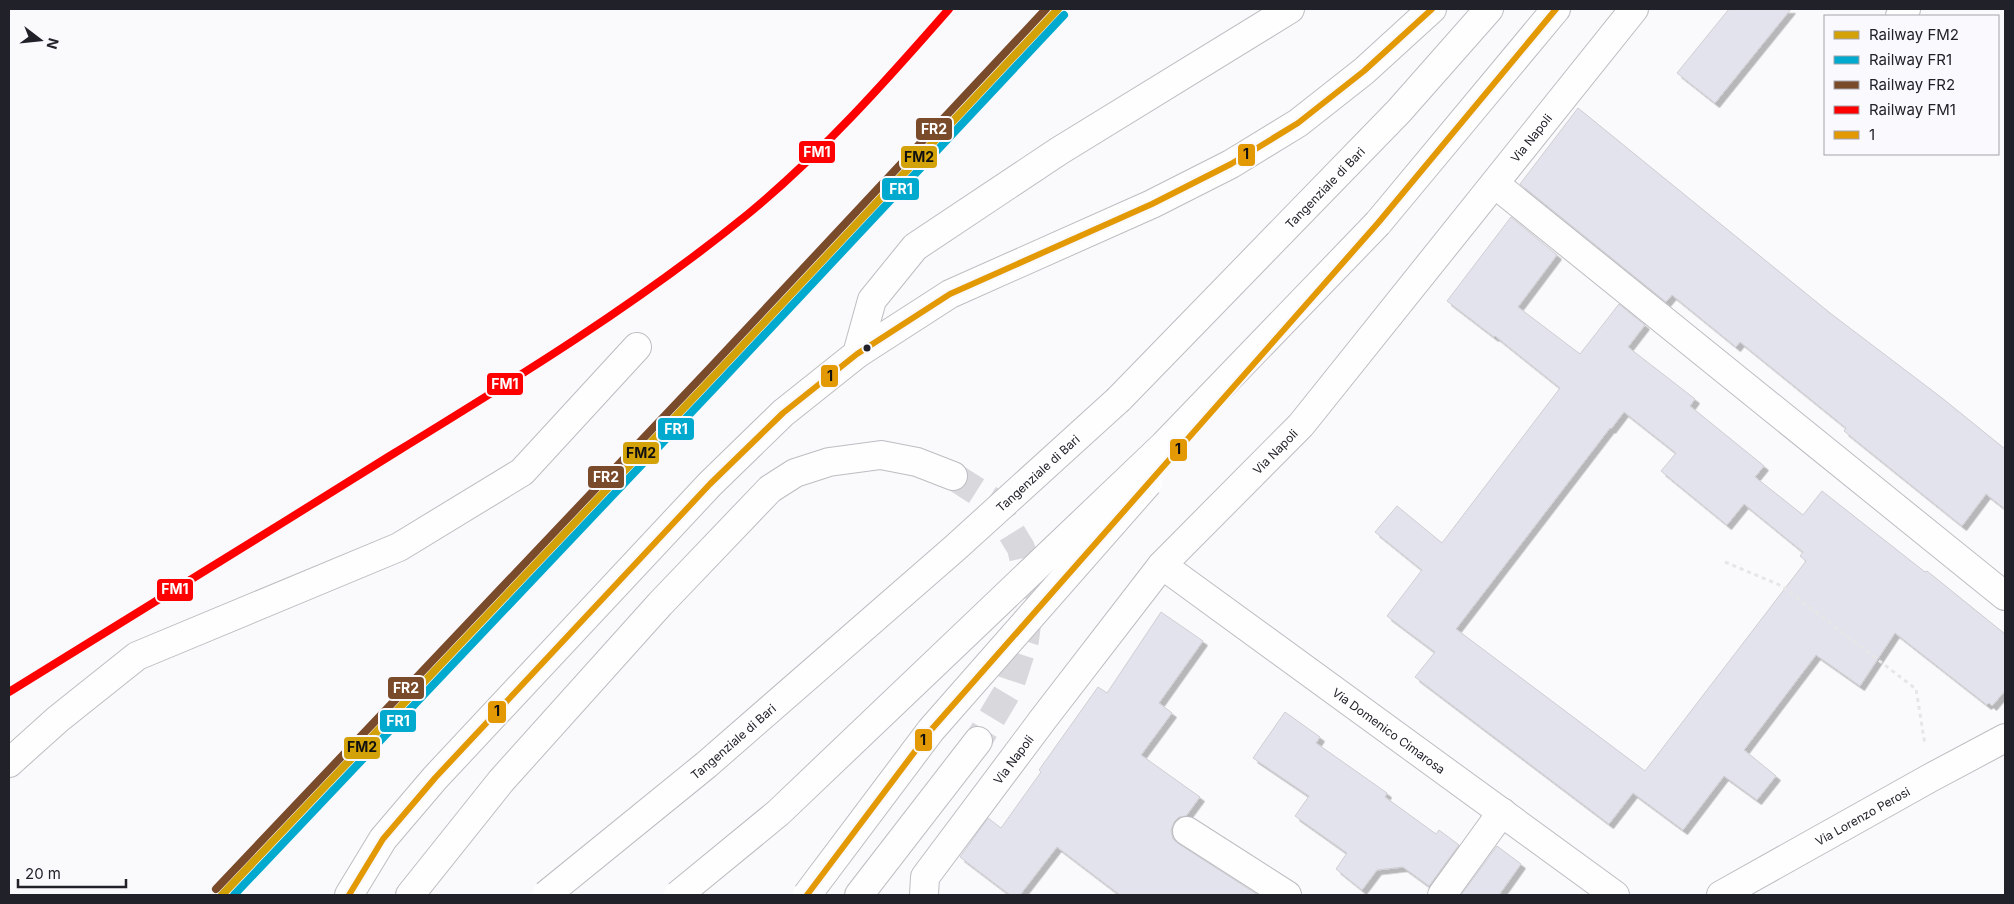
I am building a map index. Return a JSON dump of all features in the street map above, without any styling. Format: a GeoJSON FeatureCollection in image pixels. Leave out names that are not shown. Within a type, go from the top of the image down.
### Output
{"type":"FeatureCollection","features":[{"type":"Feature","properties":{"kind":"main road"},"geometry":{"type":"LineString","coordinates":[[857,354],[872,300],[915,247],[1059,151],[1290,9]]}},
{"type":"Feature","properties":{"kind":"main road"},"geometry":{"type":"LineString","coordinates":[[349,895],[383,839],[435,778],[697,498],[783,413],[857,354],[950,294],[1152,204],[1231,164],[1298,123],[1364,70],[1432,9]]}},
{"type":"Feature","properties":{"kind":"main road","name":"Tangenziale di Bari"},"geometry":{"type":"LineString","coordinates":[[546,895],[706,765],[955,548],[1120,399],[1399,111],[1489,9]]}},
{"type":"Feature","properties":{"kind":"main road"},"geometry":{"type":"LineString","coordinates":[[807,895],[931,730],[1378,223],[1556,9]]}},
{"type":"Feature","properties":{"kind":"main road","name":"Via Napoli"},"geometry":{"type":"LineString","coordinates":[[924,895],[925,877],[1162,565],[1301,425],[1634,9]]}},
{"type":"Feature","properties":{"kind":"main road"},"geometry":{"type":"LineString","coordinates":[[1495,184],[2005,596]]}},
{"type":"Feature","properties":{"kind":"main road"},"geometry":{"type":"LineString","coordinates":[[678,895],[778,813],[1164,445],[1378,223]]}},
{"type":"Feature","properties":{"kind":"main road"},"geometry":{"type":"LineString","coordinates":[[9,764],[58,719],[138,656],[399,546],[522,472],[637,347]]}},
{"type":"Feature","properties":{"kind":"main road"},"geometry":{"type":"LineString","coordinates":[[410,895],[501,781],[660,604],[770,489],[796,473],[829,462],[881,454],[917,462],[953,476]]}},
{"type":"Feature","properties":{"kind":"main road","name":"Via Domenico Cimarosa"},"geometry":{"type":"LineString","coordinates":[[1162,565],[1616,895]]}},
{"type":"Feature","properties":{"kind":"main road","name":"Via Lorenzo Perosi"},"geometry":{"type":"LineString","coordinates":[[1721,895],[2005,738]]}},
{"type":"Feature","properties":{"kind":"main road"},"geometry":{"type":"LineString","coordinates":[[859,895],[978,741]]}},
{"type":"Feature","properties":{"kind":"main road"},"geometry":{"type":"LineString","coordinates":[[1442,895],[1502,812]]}},
{"type":"Feature","properties":{"kind":"main road"},"geometry":{"type":"LineString","coordinates":[[1187,831],[1287,895]]}},
{"type":"Feature","properties":{"kind":"path"},"geometry":{"type":"LineString","coordinates":[[1725,562],[1782,586],[1916,689],[1930,778]]}},
{"type":"Feature","properties":{"kind":"building"},"geometry":{"type":"Polygon","coordinates":[[[1729,9],[1791,9],[1715,103],[1677,73],[1729,9]]]}},
{"type":"Feature","properties":{"kind":"building"},"geometry":{"type":"Polygon","coordinates":[[[1578,108],[1830,313],[1942,398],[2005,449],[2005,509],[1986,494],[1962,526],[1844,431],[1846,428],[1740,342],[1736,347],[1672,295],[1666,302],[1520,184],[1578,108]]]}},
{"type":"Feature","properties":{"kind":"building"},"geometry":{"type":"Polygon","coordinates":[[[1511,217],[1557,255],[1518,307],[1580,354],[1619,304],[1645,325],[1628,347],[1695,399],[1690,406],[1764,466],[1755,477],[1803,515],[1822,491],[1925,572],[1927,571],[2005,634],[2005,691],[1992,706],[1989,703],[1987,705],[1895,633],[1860,686],[1816,655],[1744,750],[1776,776],[1757,800],[1724,776],[1683,830],[1633,793],[1609,824],[1415,677],[1435,652],[1387,616],[1422,570],[1375,532],[1397,506],[1442,543],[1560,388],[1495,336],[1447,301],[1511,217]],[[1624,412],[1456,629],[1645,771],[1806,561],[1800,556],[1803,552],[1744,504],[1727,525],[1661,471],[1676,453],[1624,412]]]}},
{"type":"Feature","properties":{"kind":"building"},"geometry":{"type":"Polygon","coordinates":[[[1161,612],[1203,641],[1159,703],[1172,713],[1141,755],[1200,797],[1186,816],[1179,817],[1174,822],[1171,830],[1173,839],[1258,895],[1120,895],[1057,847],[1020,895],[1010,895],[960,857],[988,818],[1001,828],[1041,772],[1039,770],[1098,687],[1107,693],[1161,612]]]}},
{"type":"Feature","properties":{"kind":"building"},"geometry":{"type":"Polygon","coordinates":[[[1285,712],[1320,737],[1316,743],[1387,793],[1385,797],[1436,834],[1439,830],[1459,845],[1429,886],[1403,867],[1377,870],[1362,890],[1336,869],[1347,853],[1295,816],[1309,796],[1253,758],[1285,712]]]}},
{"type":"Feature","properties":{"kind":"building"},"geometry":{"type":"Polygon","coordinates":[[[1497,846],[1521,864],[1499,895],[1461,895],[1497,846]]]}},
{"type":"Feature","properties":{"kind":"tunnel"},"geometry":{"type":"LineString","coordinates":[[953,476],[992,501],[1021,548],[1031,593],[1025,640],[1009,689],[978,741]]}},
{"type":"Feature","properties":{"kind":"rail line","name":"FM1"},"geometry":{"type":"LineString","coordinates":[[9,692],[527,371],[662,280],[748,214],[802,166],[877,89],[949,9]]}},
{"type":"Feature","properties":{"kind":"rail line","name":"FR2"},"geometry":{"type":"LineString","coordinates":[[216,889],[710,368],[1046,9]]}},
{"type":"Feature","properties":{"kind":"rail line","name":"FM2"},"geometry":{"type":"LineString","coordinates":[[222,895],[716,374],[1058,9]]}},
{"type":"Feature","properties":{"kind":"rail line","name":"FR1"},"geometry":{"type":"LineString","coordinates":[[234,895],[722,380],[1064,15]]}},
{"type":"Feature","properties":{"kind":"transit line","name":"1"},"geometry":{"type":"LineString","coordinates":[[349,895],[383,839],[435,778],[710,484],[783,413],[857,354],[950,294],[1152,204],[1231,164],[1298,123],[1364,71],[1432,9]]}},
{"type":"Feature","properties":{"kind":"transit line","name":"1"},"geometry":{"type":"LineString","coordinates":[[807,895],[931,730],[1378,223],[1556,9]]}}]}
